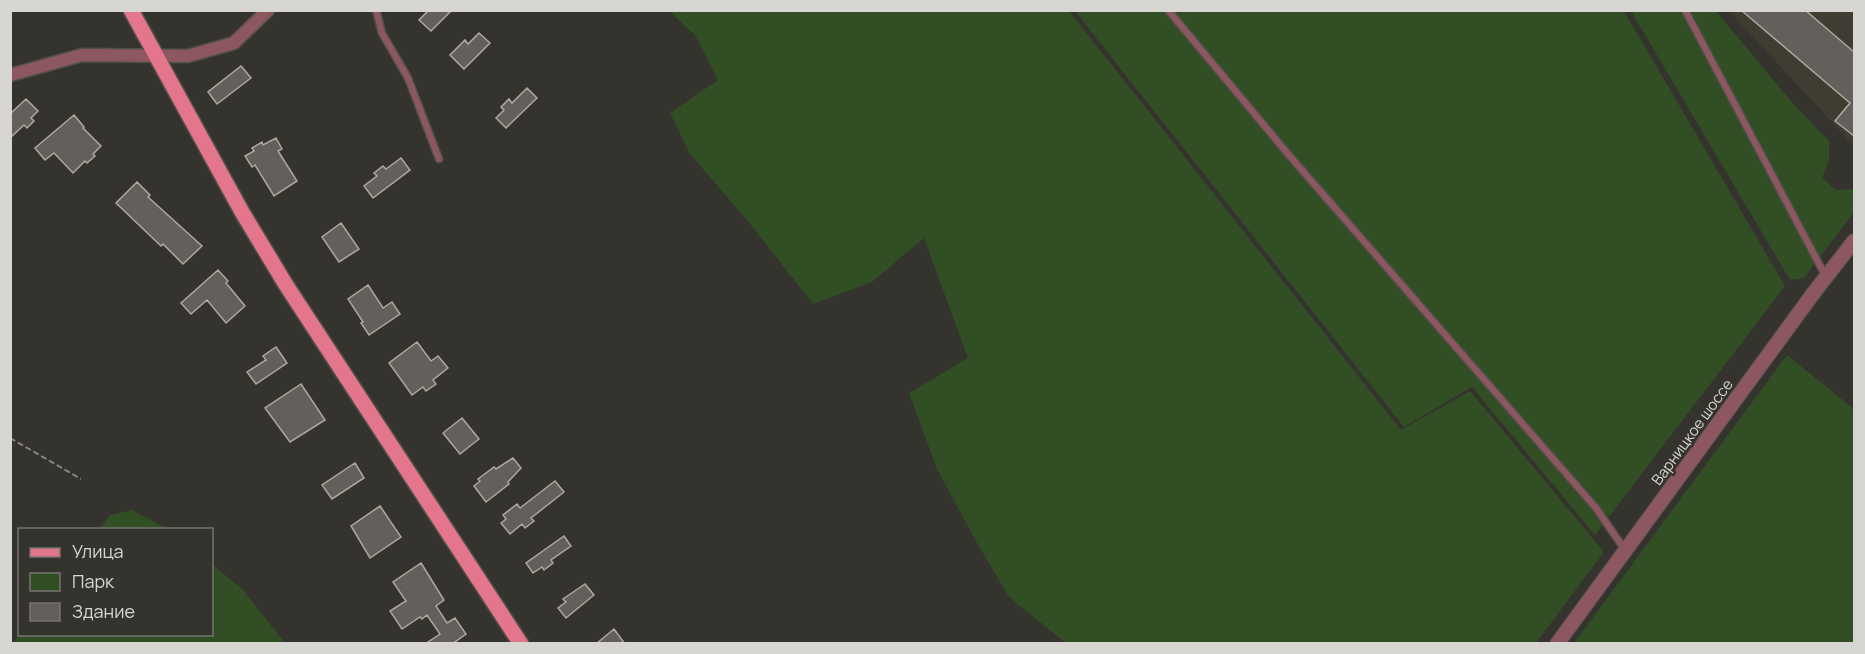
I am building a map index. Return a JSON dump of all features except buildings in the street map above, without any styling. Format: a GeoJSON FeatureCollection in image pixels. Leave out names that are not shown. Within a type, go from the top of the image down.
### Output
{"type":"FeatureCollection","features":[{"type":"Feature","properties":{"kind":"main road"},"geometry":{"type":"LineString","coordinates":[[130,10],[242,212],[286,285],[521,644]]}},
{"type":"Feature","properties":{"kind":"street"},"geometry":{"type":"LineString","coordinates":[[10,75],[82,55],[188,56],[234,43],[268,10]]}},
{"type":"Feature","properties":{"kind":"street","name":"Варницкое шоссе"},"geometry":{"type":"LineString","coordinates":[[1557,644],[1854,241]]}},
{"type":"Feature","properties":{"kind":"lane"},"geometry":{"type":"LineString","coordinates":[[376,10],[382,33],[408,78],[439,159]]}},
{"type":"Feature","properties":{"kind":"lane"},"geometry":{"type":"LineString","coordinates":[[1168,10],[1288,154],[1596,508],[1625,550]]}},
{"type":"Feature","properties":{"kind":"lane"},"geometry":{"type":"LineString","coordinates":[[1685,10],[1826,277]]}},
{"type":"Feature","properties":{"kind":"path"},"geometry":{"type":"LineString","coordinates":[[10,438],[81,479]]}},
{"type":"Feature","properties":{"kind":"shaded area"},"geometry":{"type":"Polygon","coordinates":[[[1729,11],[1854,11],[1853,145],[1729,11]]]}},
{"type":"Feature","properties":{"kind":"green space"},"geometry":{"type":"Polygon","coordinates":[[[669,11],[1069,11],[1401,430],[1470,391],[1604,552],[1536,643],[1066,643],[1009,597],[937,469],[909,393],[968,358],[924,238],[872,282],[813,304],[747,220],[690,154],[670,113],[718,80],[695,35],[669,11]]]}},
{"type":"Feature","properties":{"kind":"green space"},"geometry":{"type":"Polygon","coordinates":[[[1075,11],[1624,11],[1785,286],[1595,535],[1472,387],[1404,427],[1075,11]]]}},
{"type":"Feature","properties":{"kind":"green space"},"geometry":{"type":"Polygon","coordinates":[[[1631,11],[1716,11],[1790,100],[1829,141],[1829,160],[1822,178],[1836,190],[1854,189],[1854,212],[1804,278],[1790,280],[1631,11]]]}},
{"type":"Feature","properties":{"kind":"green space"},"geometry":{"type":"Polygon","coordinates":[[[1787,355],[1854,409],[1854,643],[1574,643],[1787,355]]]}},
{"type":"Feature","properties":{"kind":"green space"},"geometry":{"type":"Polygon","coordinates":[[[132,510],[166,528],[100,528],[110,515],[132,510]]]}},
{"type":"Feature","properties":{"kind":"green space"},"geometry":{"type":"Polygon","coordinates":[[[213,565],[243,590],[285,643],[13,643],[18,636],[213,636],[213,565]]]}}]}
